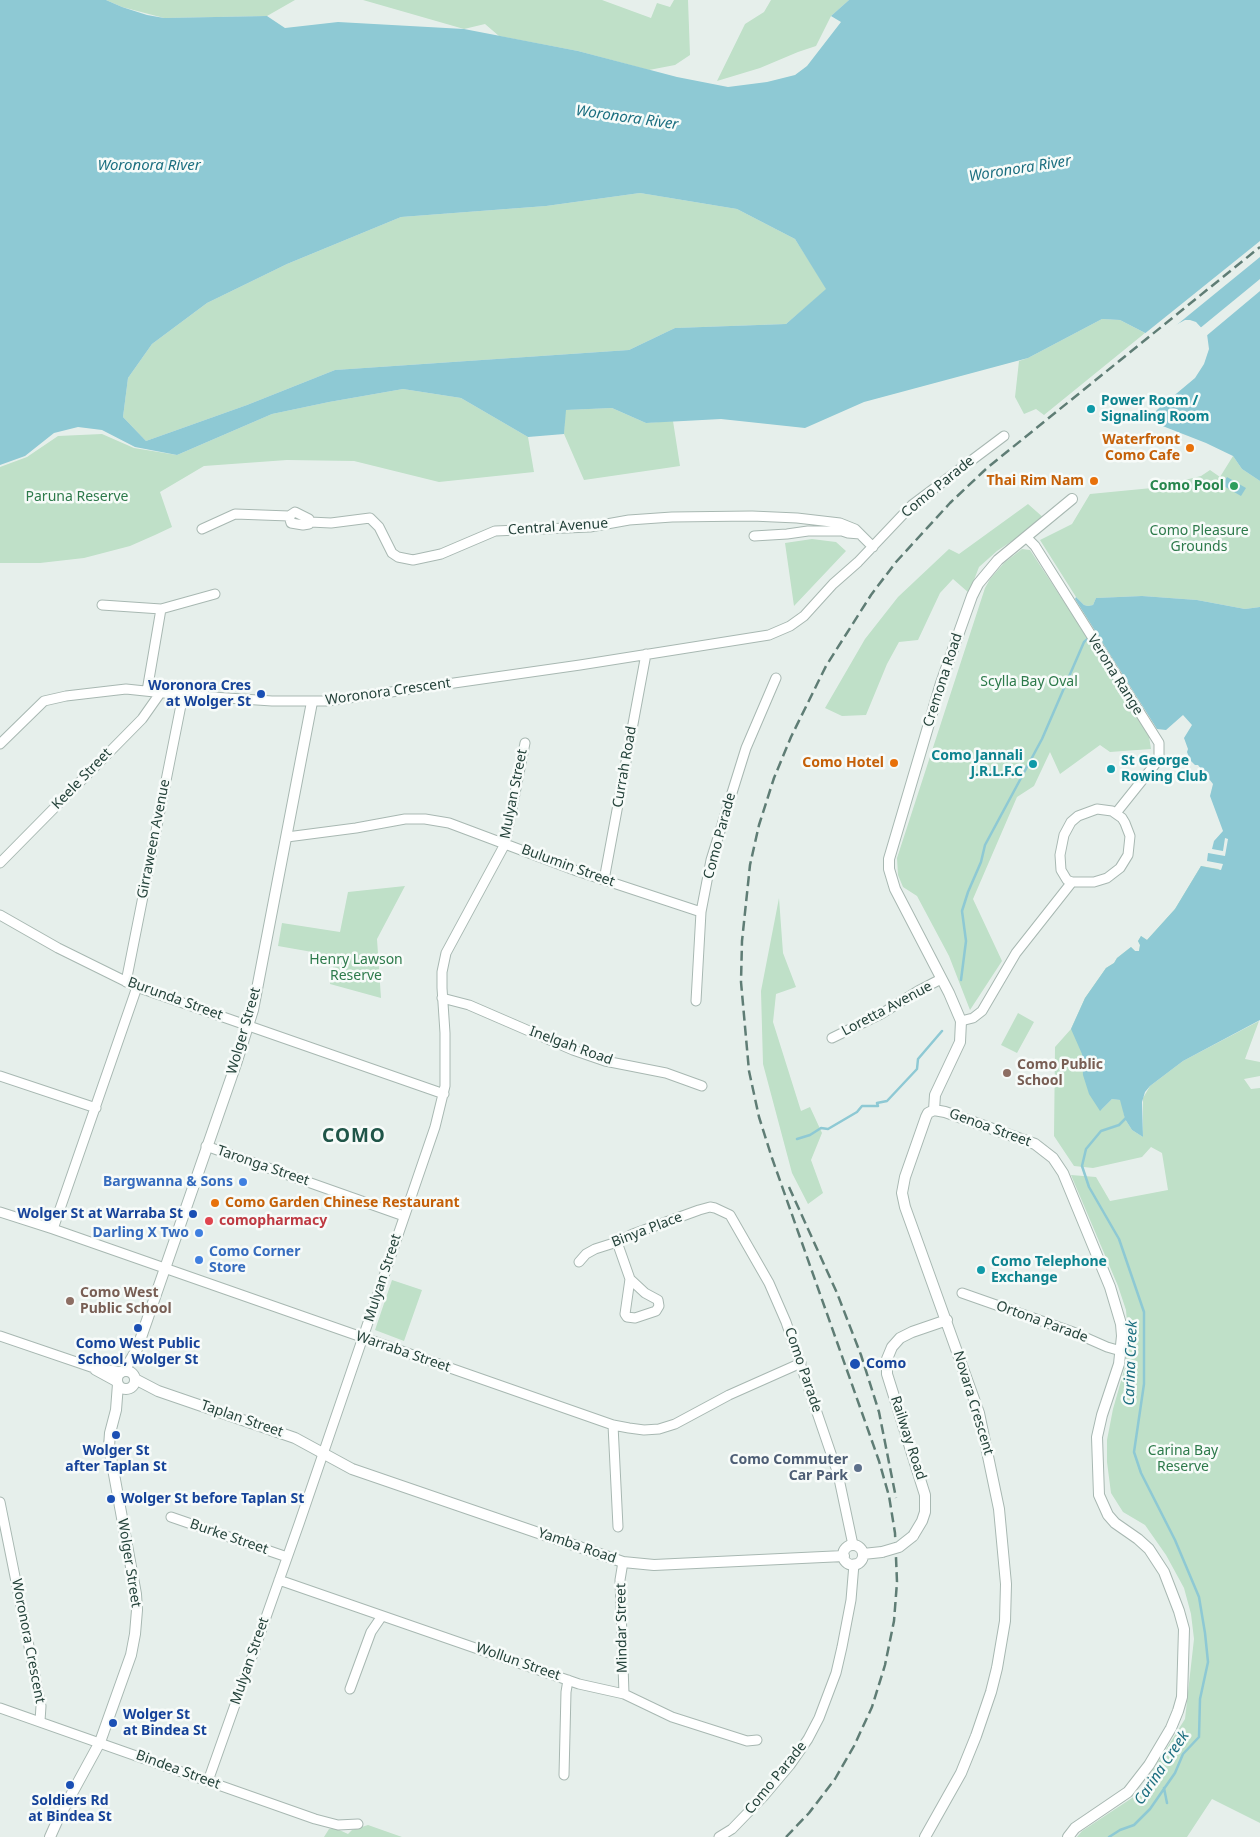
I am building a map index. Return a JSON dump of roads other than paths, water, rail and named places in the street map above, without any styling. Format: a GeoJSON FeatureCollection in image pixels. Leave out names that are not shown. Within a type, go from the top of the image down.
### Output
{"type":"FeatureCollection","features":[{"type":"Feature","properties":{"kind":"street","name":"Como Parade"},"geometry":{"type":"LineString","coordinates":[[790,626],[804,616],[832,584],[873,547],[912,505],[1004,436]]}},
{"type":"Feature","properties":{"kind":"street","name":"Cremona Road"},"geometry":{"type":"LineString","coordinates":[[941,979],[891,880],[889,869],[890,850],[941,683],[972,596],[987,572],[1013,546],[1072,499]]}},
{"type":"Feature","properties":{"kind":"street","name":"Central Avenue"},"geometry":{"type":"LineString","coordinates":[[202,529],[235,514],[289,516],[291,523],[297,524],[309,524],[310,522],[332,523],[370,518],[379,527],[392,553],[404,559],[413,560],[441,554],[495,531],[590,527],[651,518],[752,516],[797,518],[840,523],[855,529],[873,547]]}},
{"type":"Feature","properties":{"kind":"street"},"geometry":{"type":"LineString","coordinates":[[754,536],[823,530],[860,534]]}},
{"type":"Feature","properties":{"kind":"street","name":"Verona Range"},"geometry":{"type":"LineString","coordinates":[[1026,536],[1036,546],[1160,748],[1156,764],[1116,814]]}},
{"type":"Feature","properties":{"kind":"street"},"geometry":{"type":"LineString","coordinates":[[102,604],[161,609],[215,594]]}},
{"type":"Feature","properties":{"kind":"street"},"geometry":{"type":"LineString","coordinates":[[146,691],[161,609]]}},
{"type":"Feature","properties":{"kind":"street","name":"Woronora Crescent"},"geometry":{"type":"LineString","coordinates":[[0,744],[44,701],[54,698],[109,690],[312,702],[759,637],[781,631],[790,626]]}},
{"type":"Feature","properties":{"kind":"street","name":"Currah Road"},"geometry":{"type":"LineString","coordinates":[[604,880],[646,654]]}},
{"type":"Feature","properties":{"kind":"street","name":"Como Parade"},"geometry":{"type":"LineString","coordinates":[[696,1001],[701,912],[711,860],[746,748],[776,678]]}},
{"type":"Feature","properties":{"kind":"street","name":"Keele Street"},"geometry":{"type":"LineString","coordinates":[[0,863],[142,719],[161,692]]}},
{"type":"Feature","properties":{"kind":"street","name":"Girraween Avenue"},"geometry":{"type":"LineString","coordinates":[[126,982],[183,695]]}},
{"type":"Feature","properties":{"kind":"street","name":"Wolger Street"},"geometry":{"type":"LineString","coordinates":[[50,1837],[100,1742],[130,1655],[137,1623],[136,1594],[109,1447],[110,1433],[164,1268],[248,1025],[259,980],[312,702]]}},
{"type":"Feature","properties":{"kind":"street","name":"Mulyan Street"},"geometry":{"type":"LineString","coordinates":[[208,1781],[364,1338],[435,1127],[444,1094],[446,1069],[442,972],[446,953],[505,844],[524,743]]}},
{"type":"Feature","properties":{"kind":"street"},"geometry":{"type":"LineString","coordinates":[[1104,809],[1116,814],[1125,823],[1130,836],[1130,849],[1124,863],[1114,874],[1107,878],[1094,882],[1072,882],[1063,876],[1060,862],[1062,840],[1067,828],[1078,816],[1091,811],[1104,809]]}},
{"type":"Feature","properties":{"kind":"street","name":"Bulumin Street"},"geometry":{"type":"LineString","coordinates":[[286,837],[356,828],[405,819],[426,819],[449,823],[604,880],[701,912]]}},
{"type":"Feature","properties":{"kind":"street"},"geometry":{"type":"LineString","coordinates":[[941,979],[961,1021],[973,1018],[982,1010],[1016,953],[1072,882]]}},
{"type":"Feature","properties":{"kind":"street","name":"Burunda Street"},"geometry":{"type":"LineString","coordinates":[[0,915],[32,934],[137,987],[444,1094]]}},
{"type":"Feature","properties":{"kind":"street","name":"Loretta Avenue"},"geometry":{"type":"LineString","coordinates":[[832,1038],[881,1014],[941,979]]}},
{"type":"Feature","properties":{"kind":"street"},"geometry":{"type":"LineString","coordinates":[[53,1229],[137,987]]}},
{"type":"Feature","properties":{"kind":"street","name":"Inelgah Road"},"geometry":{"type":"LineString","coordinates":[[442,998],[469,1005],[573,1050],[605,1061],[666,1073],[702,1086]]}},
{"type":"Feature","properties":{"kind":"street","name":"Novara Crescent"},"geometry":{"type":"LineString","coordinates":[[925,1837],[960,1773],[976,1736],[997,1668],[1005,1621],[1006,1584],[1004,1548],[993,1472],[979,1413],[905,1207],[902,1193],[905,1176],[926,1117],[928,1113],[934,1110],[935,1095],[960,1042],[961,1021]]}},
{"type":"Feature","properties":{"kind":"street"},"geometry":{"type":"LineString","coordinates":[[0,1076],[96,1108]]}},
{"type":"Feature","properties":{"kind":"street","name":"Genoa Street"},"geometry":{"type":"LineString","coordinates":[[934,1110],[945,1112],[1035,1144],[1053,1158],[1063,1173],[1115,1300],[1121,1324],[1122,1350],[1098,1428],[1096,1449],[1100,1496],[1108,1516],[1149,1549],[1164,1572],[1184,1629],[1182,1697],[1171,1728],[1135,1785],[1123,1797],[1075,1828],[1068,1837]]}},
{"type":"Feature","properties":{"kind":"street","name":"Taronga Street"},"geometry":{"type":"LineString","coordinates":[[206,1146],[404,1216]]}},
{"type":"Feature","properties":{"kind":"street","name":"Binya Place"},"geometry":{"type":"LineString","coordinates":[[579,1262],[590,1251],[617,1242],[633,1234],[704,1208],[720,1209]]}},
{"type":"Feature","properties":{"kind":"street","name":"Como Parade"},"geometry":{"type":"LineString","coordinates":[[720,1209],[734,1219],[769,1283],[801,1363],[842,1484],[853,1545]]}},
{"type":"Feature","properties":{"kind":"street","name":"Warraba Street"},"geometry":{"type":"LineString","coordinates":[[0,1212],[613,1425],[644,1430],[659,1429],[675,1424],[729,1395],[801,1363]]}},
{"type":"Feature","properties":{"kind":"street"},"geometry":{"type":"LineString","coordinates":[[617,1242],[630,1279],[625,1314],[634,1318],[656,1312],[659,1306],[658,1300],[645,1293],[630,1279]]}},
{"type":"Feature","properties":{"kind":"street","name":"Ortona Parade"},"geometry":{"type":"LineString","coordinates":[[962,1293],[1073,1332],[1107,1347],[1122,1350]]}},
{"type":"Feature","properties":{"kind":"street","name":"Railway Road"},"geometry":{"type":"LineString","coordinates":[[863,1554],[882,1552],[898,1547],[913,1536],[922,1520],[925,1495],[887,1374],[887,1359],[892,1347],[900,1338],[947,1320]]}},
{"type":"Feature","properties":{"kind":"street","name":"Taplan Street"},"geometry":{"type":"LineString","coordinates":[[0,1336],[91,1367],[127,1383],[158,1391],[294,1438],[324,1453]]}},
{"type":"Feature","properties":{"kind":"street","name":"Wolger Street"},"geometry":{"type":"LineString","coordinates":[[123,1372],[137,1349]]}},
{"type":"Feature","properties":{"kind":"street","name":"Taplan Street"},"geometry":{"type":"LineString","coordinates":[[91,1367],[123,1372]]}},
{"type":"Feature","properties":{"kind":"street"},"geometry":{"type":"LineString","coordinates":[[123,1372],[131,1372],[127,1383]]}},
{"type":"Feature","properties":{"kind":"street"},"geometry":{"type":"LineString","coordinates":[[613,1425],[618,1527]]}},
{"type":"Feature","properties":{"kind":"street","name":"Yamba Road"},"geometry":{"type":"LineString","coordinates":[[324,1453],[352,1469],[623,1562],[654,1565],[844,1556]]}},
{"type":"Feature","properties":{"kind":"street","name":"Woronora Crescent"},"geometry":{"type":"LineString","coordinates":[[0,1502],[41,1706],[40,1721]]}},
{"type":"Feature","properties":{"kind":"street","name":"Burke Street"},"geometry":{"type":"LineString","coordinates":[[171,1517],[287,1557]]}},
{"type":"Feature","properties":{"kind":"street"},"geometry":{"type":"LineString","coordinates":[[853,1545],[858,1547],[863,1554],[860,1562],[854,1564],[846,1561],[844,1556],[847,1547],[853,1545]]}},
{"type":"Feature","properties":{"kind":"street","name":"Mindar Street"},"geometry":{"type":"LineString","coordinates":[[623,1562],[620,1580],[624,1694]]}},
{"type":"Feature","properties":{"kind":"street","name":"Como Parade"},"geometry":{"type":"LineString","coordinates":[[719,1837],[738,1823],[785,1772],[808,1739],[819,1718],[836,1673],[842,1647],[851,1600],[854,1564]]}},
{"type":"Feature","properties":{"kind":"street","name":"Wollun Street"},"geometry":{"type":"LineString","coordinates":[[278,1580],[568,1680],[624,1694],[672,1717],[747,1741],[758,1740]]}},
{"type":"Feature","properties":{"kind":"street"},"geometry":{"type":"LineString","coordinates":[[350,1689],[371,1632],[382,1616]]}},
{"type":"Feature","properties":{"kind":"street"},"geometry":{"type":"LineString","coordinates":[[564,1775],[568,1680]]}},
{"type":"Feature","properties":{"kind":"street","name":"Bindea Street"},"geometry":{"type":"LineString","coordinates":[[0,1708],[315,1819],[338,1825],[358,1824]]}},
{"type":"Feature","properties":{"kind":"water","name":"Woronora River"},"geometry":{"type":"Polygon","coordinates":[[[0,0],[106,0],[147,15],[164,18],[267,16],[285,28],[338,22],[464,29],[578,51],[677,77],[728,87],[767,82],[795,75],[807,66],[841,22],[831,16],[849,0],[1260,0],[1260,481],[1242,469],[1233,456],[1160,425],[1156,411],[1195,378],[1204,364],[1209,349],[1207,334],[1196,322],[1190,320],[1185,320],[1153,337],[1120,320],[1102,319],[1028,358],[864,402],[805,428],[721,419],[646,423],[612,408],[566,410],[564,434],[528,437],[461,398],[403,389],[272,414],[177,455],[135,447],[102,430],[78,427],[54,433],[25,456],[0,465],[0,0]],[[640,193],[546,206],[401,217],[287,264],[207,303],[152,344],[128,378],[123,417],[146,441],[247,405],[335,370],[629,350],[675,328],[786,324],[826,289],[795,239],[737,209],[640,193]]]}},
{"type":"Feature","properties":{"kind":"water","name":"Como Pool"},"geometry":{"type":"Polygon","coordinates":[[[1227,477],[1246,488],[1241,496],[1222,485],[1227,477]]]}},
{"type":"Feature","properties":{"kind":"water"},"geometry":{"type":"Polygon","coordinates":[[[1142,596],[1197,600],[1245,609],[1260,607],[1260,1020],[1183,1061],[1150,1086],[1145,1092],[1142,1102],[1143,1137],[1132,1130],[1125,1119],[1120,1100],[1112,1099],[1100,1111],[1089,1094],[1083,1075],[1082,1054],[1071,1029],[1085,998],[1106,968],[1131,947],[1135,951],[1139,951],[1140,945],[1138,941],[1141,936],[1147,940],[1175,909],[1201,866],[1221,870],[1223,864],[1207,861],[1208,853],[1225,856],[1228,839],[1225,838],[1223,851],[1212,849],[1214,841],[1223,831],[1210,796],[1213,784],[1198,765],[1195,765],[1190,760],[1187,752],[1188,749],[1184,738],[1192,725],[1183,715],[1166,730],[1157,729],[1075,599],[1076,597],[1084,605],[1088,606],[1093,605],[1096,598],[1142,596]]]}},
{"type":"Feature","properties":{"kind":"waterway"},"geometry":{"type":"LineString","coordinates":[[961,980],[966,941],[962,911],[981,862],[985,845],[1042,739],[1084,642],[1096,632],[1098,633]]}},
{"type":"Feature","properties":{"kind":"waterway"},"geometry":{"type":"LineString","coordinates":[[797,1139],[810,1135],[821,1128],[828,1129],[857,1112],[862,1106],[878,1106],[877,1103],[887,1101],[917,1069],[918,1059],[942,1031]]}},
{"type":"Feature","properties":{"kind":"waterway","name":"Carina Creek"},"geometry":{"type":"LineString","coordinates":[[1109,1837],[1120,1830],[1134,1825],[1150,1809],[1175,1773],[1183,1754],[1199,1737],[1200,1699],[1208,1662],[1199,1597],[1175,1540],[1141,1473],[1134,1452],[1144,1384],[1144,1312],[1119,1239],[1089,1187],[1082,1166],[1086,1149],[1101,1131],[1119,1125],[1126,1118]]}},
{"type":"Feature","properties":{"kind":"waterway"},"geometry":{"type":"LineString","coordinates":[[1164,1788],[1167,1803]]}},
{"type":"Feature","properties":{"kind":"railway"},"geometry":{"type":"LineString","coordinates":[[786,1837],[809,1813],[835,1779],[854,1746],[872,1707],[885,1665],[894,1621],[897,1582],[895,1533],[889,1496],[879,1461],[772,1158],[759,1117],[749,1071],[741,982],[742,941],[750,865],[759,825],[774,778],[791,737],[826,666],[871,595],[896,562],[950,503],[987,468],[1260,247]]}},
{"type":"Feature","properties":{"kind":"railway"},"geometry":{"type":"LineString","coordinates":[[789,1187],[837,1293],[861,1355],[879,1412],[896,1498]]}},
{"type":"Feature","properties":{"kind":"place","name":"Power Room / Signaling Room"},"geometry":{"type":"Point","coordinates":[1091,409]}},
{"type":"Feature","properties":{"kind":"place","name":"Waterfront Como Cafe"},"geometry":{"type":"Point","coordinates":[1190,448]}},
{"type":"Feature","properties":{"kind":"place","name":"Thai Rim Nam"},"geometry":{"type":"Point","coordinates":[1094,481]}},
{"type":"Feature","properties":{"kind":"place","name":"Como Pool"},"geometry":{"type":"Point","coordinates":[1234,486]}},
{"type":"Feature","properties":{"kind":"place","name":"Woronora Cres at Wolger St"},"geometry":{"type":"Point","coordinates":[261,694]}},
{"type":"Feature","properties":{"kind":"place","name":"Como Hotel"},"geometry":{"type":"Point","coordinates":[894,763]}},
{"type":"Feature","properties":{"kind":"place","name":"Como Jannali J.R.L.F.C"},"geometry":{"type":"Point","coordinates":[1033,764]}},
{"type":"Feature","properties":{"kind":"place","name":"St George Rowing Club"},"geometry":{"type":"Point","coordinates":[1111,769]}},
{"type":"Feature","properties":{"kind":"place","name":"Como Public School"},"geometry":{"type":"Point","coordinates":[1007,1073]}},
{"type":"Feature","properties":{"kind":"place","name":"Bargwanna & Sons"},"geometry":{"type":"Point","coordinates":[243,1182]}},
{"type":"Feature","properties":{"kind":"place","name":"Como Garden Chinese Restaurant"},"geometry":{"type":"Point","coordinates":[215,1203]}},
{"type":"Feature","properties":{"kind":"place","name":"Wolger St at Warraba St"},"geometry":{"type":"Point","coordinates":[193,1214]}},
{"type":"Feature","properties":{"kind":"place","name":"comopharmacy"},"geometry":{"type":"Point","coordinates":[209,1221]}},
{"type":"Feature","properties":{"kind":"place","name":"Darling X Two"},"geometry":{"type":"Point","coordinates":[199,1233]}},
{"type":"Feature","properties":{"kind":"place","name":"Como Corner Store"},"geometry":{"type":"Point","coordinates":[199,1260]}},
{"type":"Feature","properties":{"kind":"place","name":"Como Telephone Exchange"},"geometry":{"type":"Point","coordinates":[981,1270]}},
{"type":"Feature","properties":{"kind":"place","name":"Como West Public School"},"geometry":{"type":"Point","coordinates":[70,1301]}},
{"type":"Feature","properties":{"kind":"place","name":"Como West Public School, Wolger St"},"geometry":{"type":"Point","coordinates":[138,1328]}},
{"type":"Feature","properties":{"kind":"place","name":"Como"},"geometry":{"type":"Point","coordinates":[855,1364]}},
{"type":"Feature","properties":{"kind":"place","name":"Wolger St after Taplan St"},"geometry":{"type":"Point","coordinates":[116,1435]}},
{"type":"Feature","properties":{"kind":"place","name":"Como Commuter Car Park"},"geometry":{"type":"Point","coordinates":[858,1468]}},
{"type":"Feature","properties":{"kind":"place","name":"Wolger St before Taplan St"},"geometry":{"type":"Point","coordinates":[111,1499]}},
{"type":"Feature","properties":{"kind":"place","name":"Wolger St at Bindea St"},"geometry":{"type":"Point","coordinates":[113,1723]}},
{"type":"Feature","properties":{"kind":"place","name":"Soldiers Rd at Bindea St"},"geometry":{"type":"Point","coordinates":[70,1785]}},
{"type":"Feature","properties":{"kind":"district","name":"COMO"},"geometry":{"type":"Point","coordinates":[354,1137]}},
{"type":"Feature","properties":{"kind":"park label","name":"Paruna Reserve"},"geometry":{"type":"Point","coordinates":[77,497]}},
{"type":"Feature","properties":{"kind":"park label","name":"Como Pleasure Grounds"},"geometry":{"type":"Point","coordinates":[1199,540]}},
{"type":"Feature","properties":{"kind":"park label","name":"Scylla Bay Oval"},"geometry":{"type":"Point","coordinates":[1029,682]}},
{"type":"Feature","properties":{"kind":"park label","name":"Henry Lawson Reserve"},"geometry":{"type":"Point","coordinates":[356,968]}},
{"type":"Feature","properties":{"kind":"park label","name":"Carina Bay Reserve"},"geometry":{"type":"Point","coordinates":[1183,1459]}}]}
